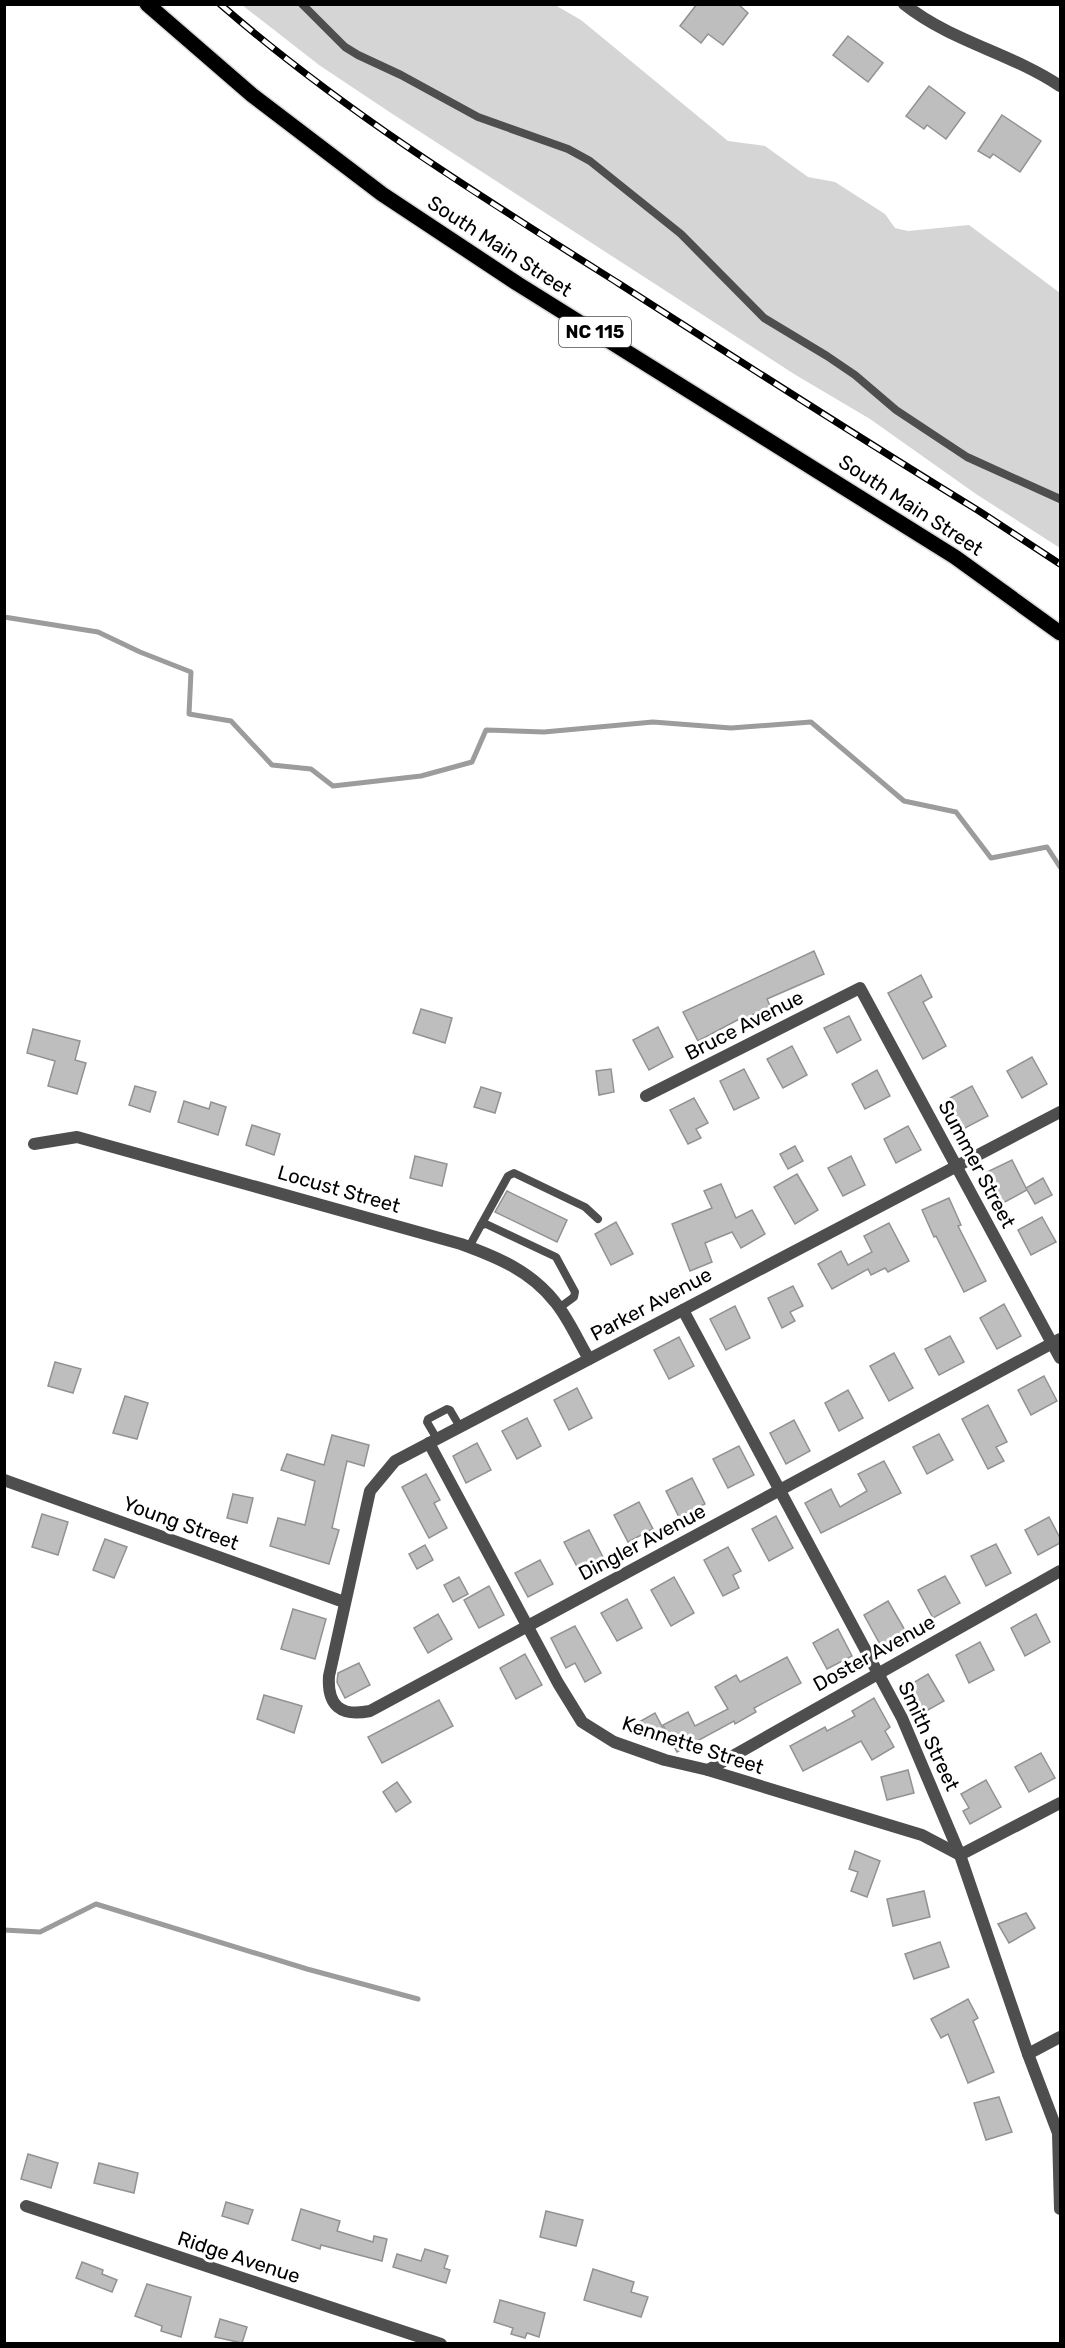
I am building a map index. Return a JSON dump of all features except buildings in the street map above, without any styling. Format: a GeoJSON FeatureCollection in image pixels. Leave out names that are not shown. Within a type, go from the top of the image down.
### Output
{"type":"FeatureCollection","features":[{"type":"Feature","properties":{"kind":"main road","name":"South Main Street"},"geometry":{"type":"LineString","coordinates":[[147,4],[252,95],[382,194],[518,284],[955,557],[1060,633]]}},
{"type":"Feature","properties":{"kind":"street"},"geometry":{"type":"LineString","coordinates":[[904,4],[939,28],[1021,63],[1060,86]]}},
{"type":"Feature","properties":{"kind":"street","name":"Bruce Avenue"},"geometry":{"type":"LineString","coordinates":[[646,1096],[860,988]]}},
{"type":"Feature","properties":{"kind":"street","name":"Summer Street"},"geometry":{"type":"LineString","coordinates":[[860,988],[956,1165],[1057,1341],[1060,1358]]}},
{"type":"Feature","properties":{"kind":"street","name":"Parker Avenue"},"geometry":{"type":"LineString","coordinates":[[344,1602],[370,1491],[395,1461],[1060,1112]]}},
{"type":"Feature","properties":{"kind":"street","name":"Locust Street"},"geometry":{"type":"LineString","coordinates":[[34,1144],[76,1137],[469,1247],[502,1259],[535,1280],[559,1308],[589,1359]]}},
{"type":"Feature","properties":{"kind":"street","name":"Smith Street"},"geometry":{"type":"LineString","coordinates":[[683,1310],[902,1718],[960,1855],[1028,2054],[1058,2133],[1060,2209]]}},
{"type":"Feature","properties":{"kind":"street","name":"Dingler Avenue"},"geometry":{"type":"LineString","coordinates":[[344,1602],[329,1676],[328,1693],[337,1708],[353,1714],[370,1710],[1057,1341]]}},
{"type":"Feature","properties":{"kind":"street","name":"Kennette Street"},"geometry":{"type":"LineString","coordinates":[[433,1441],[527,1626],[582,1722],[614,1742],[665,1760],[708,1770],[922,1836],[960,1855]]}},
{"type":"Feature","properties":{"kind":"street","name":"Young Street"},"geometry":{"type":"LineString","coordinates":[[4,1480],[344,1602]]}},
{"type":"Feature","properties":{"kind":"street","name":"Doster Avenue"},"geometry":{"type":"LineString","coordinates":[[708,1770],[1060,1571]]}},
{"type":"Feature","properties":{"kind":"street"},"geometry":{"type":"LineString","coordinates":[[960,1855],[1060,1803]]}},
{"type":"Feature","properties":{"kind":"street"},"geometry":{"type":"LineString","coordinates":[[1028,2054],[1060,2037]]}},
{"type":"Feature","properties":{"kind":"street","name":"Ridge Avenue"},"geometry":{"type":"LineString","coordinates":[[26,2205],[441,2343]]}},
{"type":"Feature","properties":{"kind":"lane"},"geometry":{"type":"LineString","coordinates":[[302,4],[345,47],[358,55],[401,75],[478,117],[568,149],[590,161],[681,234],[764,318],[855,375],[896,410],[967,457],[1060,499]]}},
{"type":"Feature","properties":{"kind":"lane"},"geometry":{"type":"LineString","coordinates":[[469,1247],[507,1176],[514,1173],[585,1207],[598,1219]]}},
{"type":"Feature","properties":{"kind":"lane"},"geometry":{"type":"LineString","coordinates":[[481,1225],[486,1224],[556,1257],[575,1292],[574,1297],[559,1308]]}},
{"type":"Feature","properties":{"kind":"lane"},"geometry":{"type":"LineString","coordinates":[[433,1441],[428,1419],[447,1409],[450,1410],[460,1427]]}},
{"type":"Feature","properties":{"kind":"shaded area"},"geometry":{"type":"Polygon","coordinates":[[[242,5],[555,5],[581,20],[728,141],[765,146],[808,177],[835,182],[885,214],[895,228],[908,231],[969,225],[1060,293],[1060,548],[976,494],[870,419],[794,374],[391,113],[319,65],[242,5]]]}},
{"type":"Feature","properties":{"kind":"waterway"},"geometry":{"type":"LineString","coordinates":[[4,617],[98,632],[191,672],[189,714],[231,721],[272,765],[311,769],[333,786],[421,776],[472,762],[486,730],[544,732],[653,722],[731,728],[811,722],[904,801],[956,812],[991,858],[1047,847],[1060,867]]}},
{"type":"Feature","properties":{"kind":"waterway"},"geometry":{"type":"LineString","coordinates":[[4,1930],[40,1932],[96,1904],[307,1969],[418,1999]]}},
{"type":"Feature","properties":{"kind":"railway"},"geometry":{"type":"LineString","coordinates":[[220,4],[315,80],[413,151],[1060,564]]}}]}
